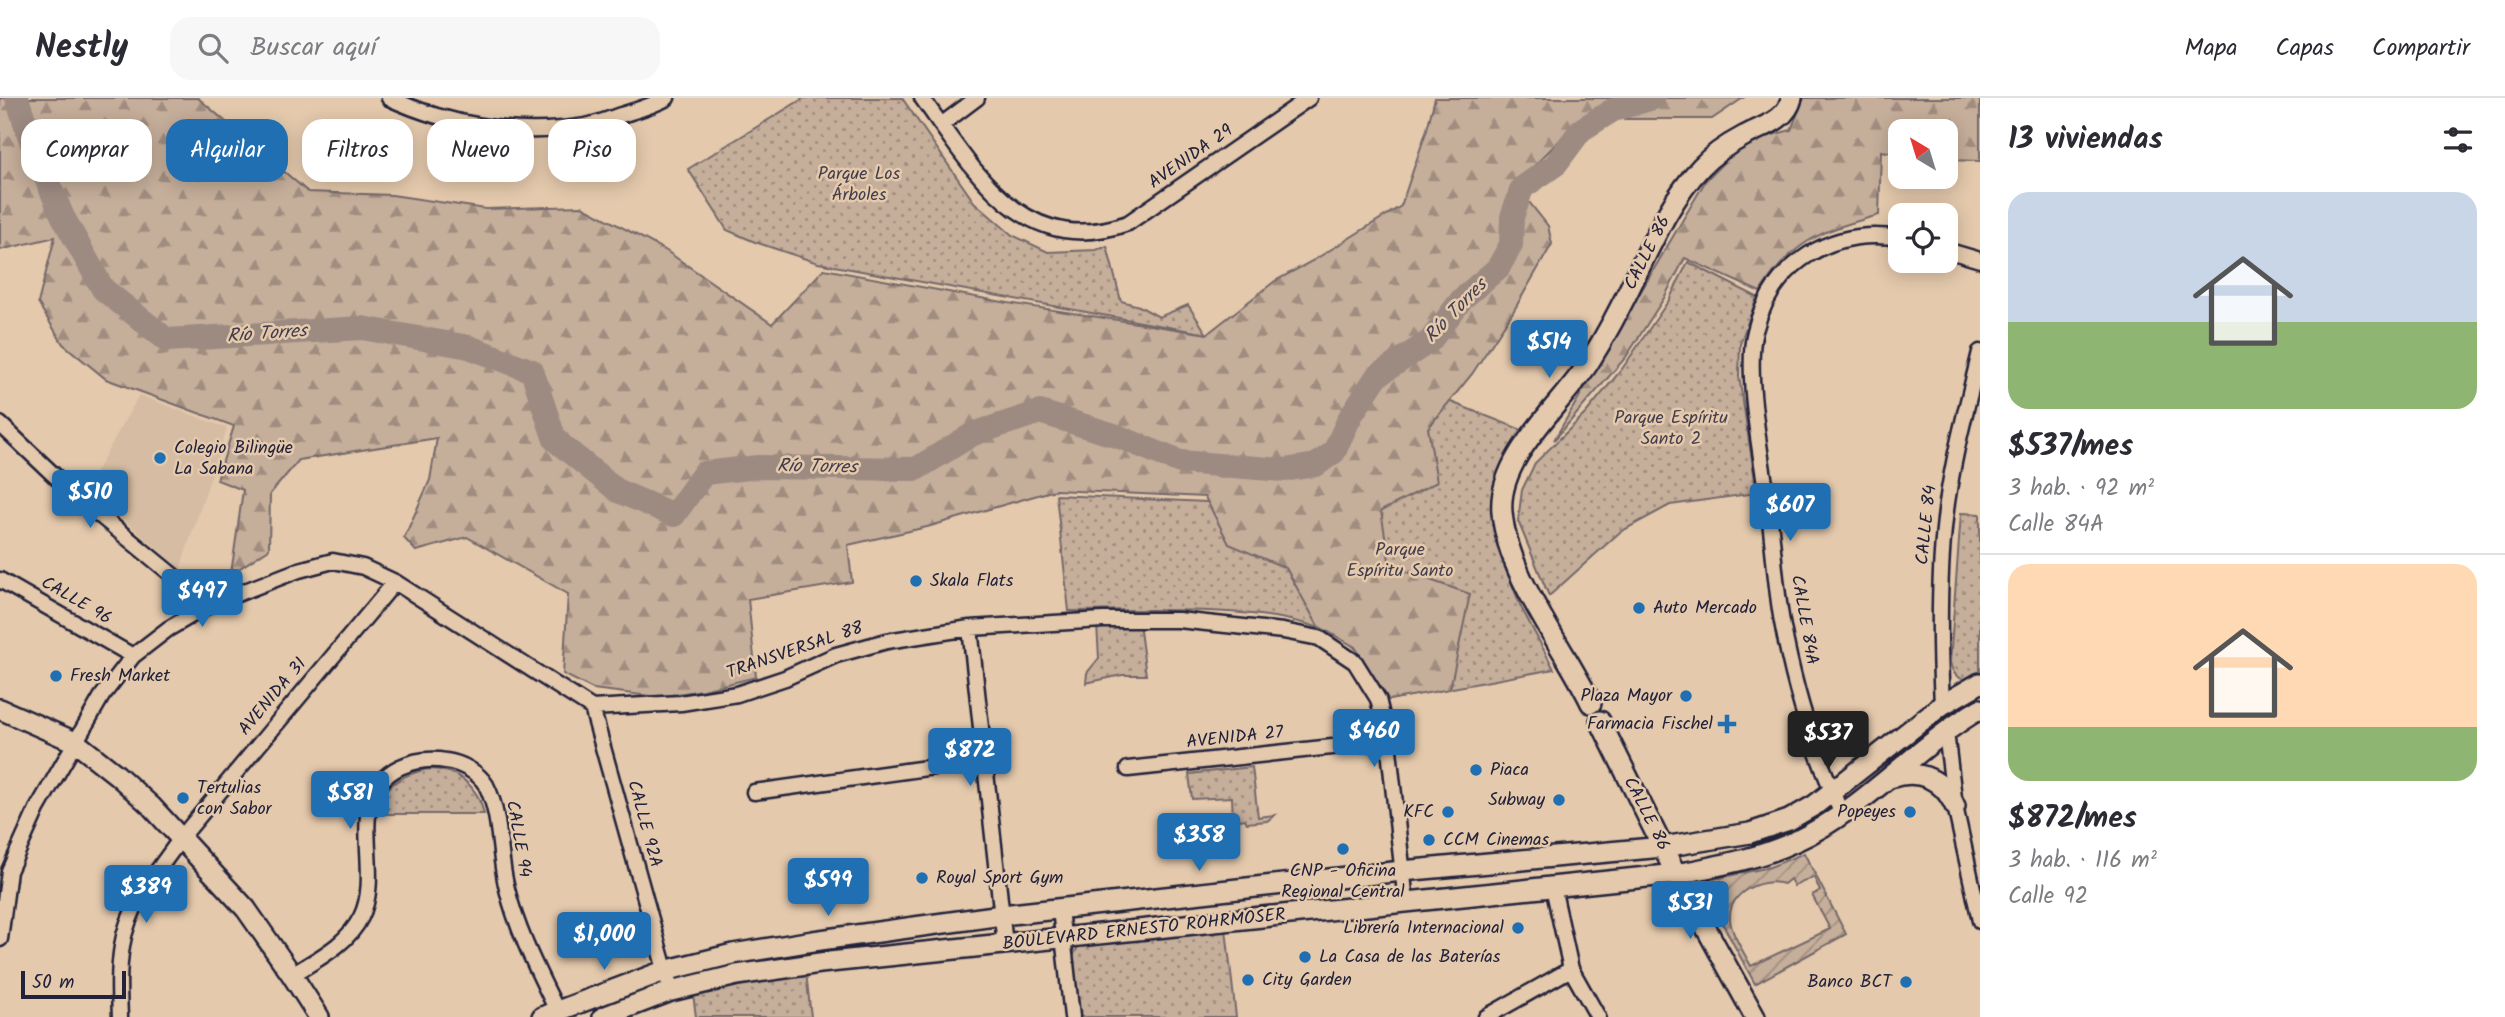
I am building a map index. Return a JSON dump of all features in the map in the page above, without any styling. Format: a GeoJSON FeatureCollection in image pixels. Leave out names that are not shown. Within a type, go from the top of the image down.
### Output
{"type":"FeatureCollection","features":[{"type":"Feature","properties":{"kind":"main road","name":"CALLE 86"},"geometry":{"type":"LineString","coordinates":[[1591,703],[1518,570],[1504,529],[1501,508],[1509,478],[1520,451],[1586,366],[1618,313],[1678,196],[1702,166],[1720,151],[1782,116],[1790,105],[1791,98]]}},
{"type":"Feature","properties":{"kind":"main road","name":"BOULEVARD ERNESTO ROHRMOSER"},"geometry":{"type":"LineString","coordinates":[[553,1015],[664,971],[733,954],[813,941],[1002,915],[1402,871],[1663,847],[1750,832],[1788,820],[1833,793],[1941,705],[1980,683]]}},
{"type":"Feature","properties":{"kind":"main road"},"geometry":{"type":"LineString","coordinates":[[1946,732],[1948,718],[1980,689]]}},
{"type":"Feature","properties":{"kind":"main road"},"geometry":{"type":"LineString","coordinates":[[0,709],[75,742],[117,775],[181,838],[246,909],[319,1017]]}},
{"type":"Feature","properties":{"kind":"main road","name":"BOULEVARD ERNESTO ROHRMOSER"},"geometry":{"type":"LineString","coordinates":[[603,1017],[671,991],[737,975],[820,963],[1676,874],[1755,857],[1794,842],[1842,815],[1946,732],[1980,709]]}},
{"type":"Feature","properties":{"kind":"main road","name":"CALLE 86"},"geometry":{"type":"LineString","coordinates":[[1600,721],[1676,874],[1755,1017]]}},
{"type":"Feature","properties":{"kind":"main road"},"geometry":{"type":"LineString","coordinates":[[1889,778],[1912,773],[1923,775],[1943,787],[1955,806]]}},
{"type":"Feature","properties":{"kind":"main road"},"geometry":{"type":"LineString","coordinates":[[1636,849],[1648,838],[1646,815]]}},
{"type":"Feature","properties":{"kind":"street"},"geometry":{"type":"LineString","coordinates":[[389,98],[413,109],[468,125],[521,130],[586,126],[667,98]]}},
{"type":"Feature","properties":{"kind":"street"},"geometry":{"type":"LineString","coordinates":[[922,98],[941,125],[977,98]]}},
{"type":"Feature","properties":{"kind":"street","name":"AVENIDA 29"},"geometry":{"type":"LineString","coordinates":[[941,125],[982,182],[1007,204],[1026,217],[1047,226],[1089,233],[1128,223],[1309,98]]}},
{"type":"Feature","properties":{"kind":"street","name":"CALLE 84A"},"geometry":{"type":"LineString","coordinates":[[1842,815],[1810,730],[1782,622],[1752,365],[1755,332],[1769,296],[1791,268],[1817,249],[1844,238],[1888,236]]}},
{"type":"Feature","properties":{"kind":"street"},"geometry":{"type":"LineString","coordinates":[[1958,254],[1980,260]]}},
{"type":"Feature","properties":{"kind":"street","name":"CALLE 84"},"geometry":{"type":"LineString","coordinates":[[1941,705],[1939,621],[1945,518],[1955,458],[1980,352]]}},
{"type":"Feature","properties":{"kind":"street"},"geometry":{"type":"LineString","coordinates":[[0,424],[75,495],[209,605]]}},
{"type":"Feature","properties":{"kind":"street"},"geometry":{"type":"LineString","coordinates":[[0,939],[5,870],[102,695],[133,656],[168,629],[209,605],[299,570],[333,561],[363,567],[395,582],[592,708]]}},
{"type":"Feature","properties":{"kind":"street","name":"CALLE 96"},"geometry":{"type":"LineString","coordinates":[[0,580],[133,656]]}},
{"type":"Feature","properties":{"kind":"street","name":"AVENIDA 31"},"geometry":{"type":"LineString","coordinates":[[120,1017],[118,978],[122,944],[132,912],[181,838],[395,582]]}},
{"type":"Feature","properties":{"kind":"street","name":"TRANSVERSAL 88"},"geometry":{"type":"LineString","coordinates":[[592,708],[681,703],[737,694],[785,678],[836,655],[887,641],[970,628],[1103,620],[1178,621],[1283,631],[1319,638],[1355,662],[1378,699],[1388,741]]}},
{"type":"Feature","properties":{"kind":"street"},"geometry":{"type":"LineString","coordinates":[[970,628],[1005,945]]}},
{"type":"Feature","properties":{"kind":"street","name":"CALLE 92A"},"geometry":{"type":"LineString","coordinates":[[592,708],[671,991]]}},
{"type":"Feature","properties":{"kind":"street"},"geometry":{"type":"LineString","coordinates":[[1946,732],[1955,806],[1980,921]]}},
{"type":"Feature","properties":{"kind":"street"},"geometry":{"type":"LineString","coordinates":[[1388,741],[1406,902]]}},
{"type":"Feature","properties":{"kind":"street","name":"AVENIDA 27"},"geometry":{"type":"LineString","coordinates":[[1128,769],[1388,741]]}},
{"type":"Feature","properties":{"kind":"street"},"geometry":{"type":"LineString","coordinates":[[754,792],[984,760]]}},
{"type":"Feature","properties":{"kind":"street","name":"CALLE 94"},"geometry":{"type":"LineString","coordinates":[[292,975],[341,943],[361,917],[369,896],[368,806],[376,788],[391,771],[411,761],[452,761],[470,769],[484,782],[492,799],[508,893],[553,1015]]}},
{"type":"Feature","properties":{"kind":"street"},"geometry":{"type":"LineString","coordinates":[[1553,887],[1571,970],[1598,1017]]}},
{"type":"Feature","properties":{"kind":"street"},"geometry":{"type":"LineString","coordinates":[[1060,909],[1072,1017]]}},
{"type":"Feature","properties":{"kind":"street"},"geometry":{"type":"LineString","coordinates":[[1486,1017],[1571,970]]}},
{"type":"Feature","properties":{"kind":"shaded area","name":"Colegio Bilingüe La Sabana"},"geometry":{"type":"Polygon","coordinates":[[[139,395],[227,428],[180,569],[87,488],[139,395]]]}},
{"type":"Feature","properties":{"kind":"green space"},"geometry":{"type":"Polygon","coordinates":[[[0,98],[198,98],[223,119],[166,119],[166,182],[288,182],[288,175],[308,192],[392,195],[486,209],[582,206],[665,250],[772,324],[824,269],[1008,303],[1207,334],[1275,281],[1401,206],[1435,98],[1743,98],[1712,119],[1621,119],[1576,124],[1532,168],[1526,198],[1548,226],[1552,244],[1513,312],[1472,374],[1428,428],[1437,482],[1381,511],[1390,566],[1470,594],[1450,689],[1389,700],[1355,647],[1318,626],[1286,568],[1229,544],[1205,497],[1055,490],[927,527],[848,545],[852,582],[748,599],[756,677],[703,690],[658,697],[593,689],[563,674],[568,594],[467,537],[416,551],[404,538],[430,480],[437,438],[299,460],[270,494],[269,549],[231,574],[243,490],[217,480],[234,426],[106,379],[63,344],[38,303],[55,237],[0,250],[0,98]]]}},
{"type":"Feature","properties":{"kind":"green space","name":"Parque Los Árboles"},"geometry":{"type":"Polygon","coordinates":[[[804,98],[902,98],[974,202],[1012,235],[1048,252],[1096,250],[1107,246],[1121,301],[1139,306],[1159,317],[1188,305],[1207,334],[818,263],[727,230],[688,169],[804,98]]]}},
{"type":"Feature","properties":{"kind":"green space"},"geometry":{"type":"Polygon","coordinates":[[[1804,98],[1980,98],[1980,161],[1958,160],[1958,119],[1888,119],[1888,152],[1881,151],[1879,215],[1841,226],[1810,240],[1784,260],[1760,292],[1685,258],[1664,298],[1626,357],[1554,440],[1706,180],[1743,143],[1791,130],[1804,98]]]}},
{"type":"Feature","properties":{"kind":"green space","name":"Parque Espíritu Santo 2"},"geometry":{"type":"Polygon","coordinates":[[[1688,262],[1757,297],[1740,344],[1739,376],[1757,493],[1670,505],[1620,532],[1549,596],[1518,521],[1522,490],[1535,463],[1586,413],[1622,369],[1669,300],[1688,262]]]}},
{"type":"Feature","properties":{"kind":"green space","name":"Parque Espíritu Santo"},"geometry":{"type":"Polygon","coordinates":[[[1428,393],[1522,430],[1498,474],[1498,549],[1521,607],[1554,669],[1389,700],[1353,646],[1328,631],[1296,621],[1217,611],[1069,611],[1056,495],[1207,502],[1300,492],[1428,393]]]}},
{"type":"Feature","properties":{"kind":"green space"},"geometry":{"type":"Polygon","coordinates":[[[1961,513],[1980,514],[1980,675],[1969,679],[1957,676],[1950,662],[1961,513]]]}},
{"type":"Feature","properties":{"kind":"green space"},"geometry":{"type":"Polygon","coordinates":[[[1139,623],[1146,675],[1122,675],[1086,683],[1087,673],[1099,658],[1097,625],[1139,623]]]}},
{"type":"Feature","properties":{"kind":"green space"},"geometry":{"type":"Polygon","coordinates":[[[1252,767],[1258,817],[1275,815],[1267,821],[1233,821],[1232,797],[1192,799],[1189,774],[1252,767]]]}},
{"type":"Feature","properties":{"kind":"green space"},"geometry":{"type":"Polygon","coordinates":[[[428,769],[448,772],[465,781],[477,795],[484,814],[378,814],[383,796],[394,783],[410,774],[428,769]]]}},
{"type":"Feature","properties":{"kind":"green space"},"geometry":{"type":"Polygon","coordinates":[[[1233,818],[1233,821],[1222,823],[1222,835],[1198,837],[1194,823],[1233,818]]]}},
{"type":"Feature","properties":{"kind":"green space"},"geometry":{"type":"Polygon","coordinates":[[[1804,853],[1846,934],[1755,984],[1700,882],[1770,867],[1804,853]],[[1814,877],[1794,886],[1790,879],[1784,884],[1775,882],[1757,885],[1740,894],[1731,909],[1730,919],[1735,937],[1751,966],[1830,929],[1812,895],[1820,891],[1814,877]]]}},
{"type":"Feature","properties":{"kind":"green space"},"geometry":{"type":"Polygon","coordinates":[[[1226,929],[1236,1017],[1080,1017],[1073,956],[1079,945],[1226,929]]]}},
{"type":"Feature","properties":{"kind":"green space"},"geometry":{"type":"Polygon","coordinates":[[[806,972],[811,1017],[696,1017],[693,994],[806,972]]]}},
{"type":"Feature","properties":{"kind":"waterway","name":"Río Torres"},"geometry":{"type":"LineString","coordinates":[[17,98],[35,153],[63,217],[103,289],[167,340],[362,328],[469,347],[532,371],[555,440],[618,491],[674,515],[704,473],[758,467],[916,469],[973,434],[1040,412],[1117,436],[1180,462],[1284,470],[1316,465],[1334,452],[1350,417],[1377,376],[1430,341],[1462,299],[1498,268],[1511,245],[1512,217],[1522,188],[1555,165],[1581,130],[1613,110],[1653,98]]}},
{"type":"Feature","properties":{"kind":"place","name":"Colegio Bilingüe La Sabana"},"geometry":{"type":"Point","coordinates":[160,458]}},
{"type":"Feature","properties":{"kind":"place","name":"Skala Flats"},"geometry":{"type":"Point","coordinates":[916,581]}},
{"type":"Feature","properties":{"kind":"place","name":"Auto Mercado"},"geometry":{"type":"Point","coordinates":[1639,608]}},
{"type":"Feature","properties":{"kind":"place","name":"Fresh Market"},"geometry":{"type":"Point","coordinates":[56,676]}},
{"type":"Feature","properties":{"kind":"place","name":"Plaza Mayor"},"geometry":{"type":"Point","coordinates":[1686,696]}},
{"type":"Feature","properties":{"kind":"place","name":"Farmacia Fischel"},"geometry":{"type":"Point","coordinates":[1727,724]}},
{"type":"Feature","properties":{"kind":"place","name":"Piaca"},"geometry":{"type":"Point","coordinates":[1476,770]}},
{"type":"Feature","properties":{"kind":"place","name":"Tertulias con Sabor"},"geometry":{"type":"Point","coordinates":[183,798]}},
{"type":"Feature","properties":{"kind":"place","name":"Subway"},"geometry":{"type":"Point","coordinates":[1559,800]}},
{"type":"Feature","properties":{"kind":"place","name":"KFC"},"geometry":{"type":"Point","coordinates":[1448,812]}},
{"type":"Feature","properties":{"kind":"place","name":"Popeyes"},"geometry":{"type":"Point","coordinates":[1910,812]}},
{"type":"Feature","properties":{"kind":"place","name":"CCM Cinemas"},"geometry":{"type":"Point","coordinates":[1429,840]}},
{"type":"Feature","properties":{"kind":"place","name":"CNP - Oficina Regional Central"},"geometry":{"type":"Point","coordinates":[1343,849]}},
{"type":"Feature","properties":{"kind":"place","name":"Royal Sport Gym"},"geometry":{"type":"Point","coordinates":[922,878]}},
{"type":"Feature","properties":{"kind":"place","name":"Librería Internacional"},"geometry":{"type":"Point","coordinates":[1518,928]}},
{"type":"Feature","properties":{"kind":"place","name":"La Casa de las Baterías"},"geometry":{"type":"Point","coordinates":[1305,957]}},
{"type":"Feature","properties":{"kind":"place","name":"City Garden"},"geometry":{"type":"Point","coordinates":[1248,980]}},
{"type":"Feature","properties":{"kind":"place","name":"Banco BCT"},"geometry":{"type":"Point","coordinates":[1906,982]}}]}
